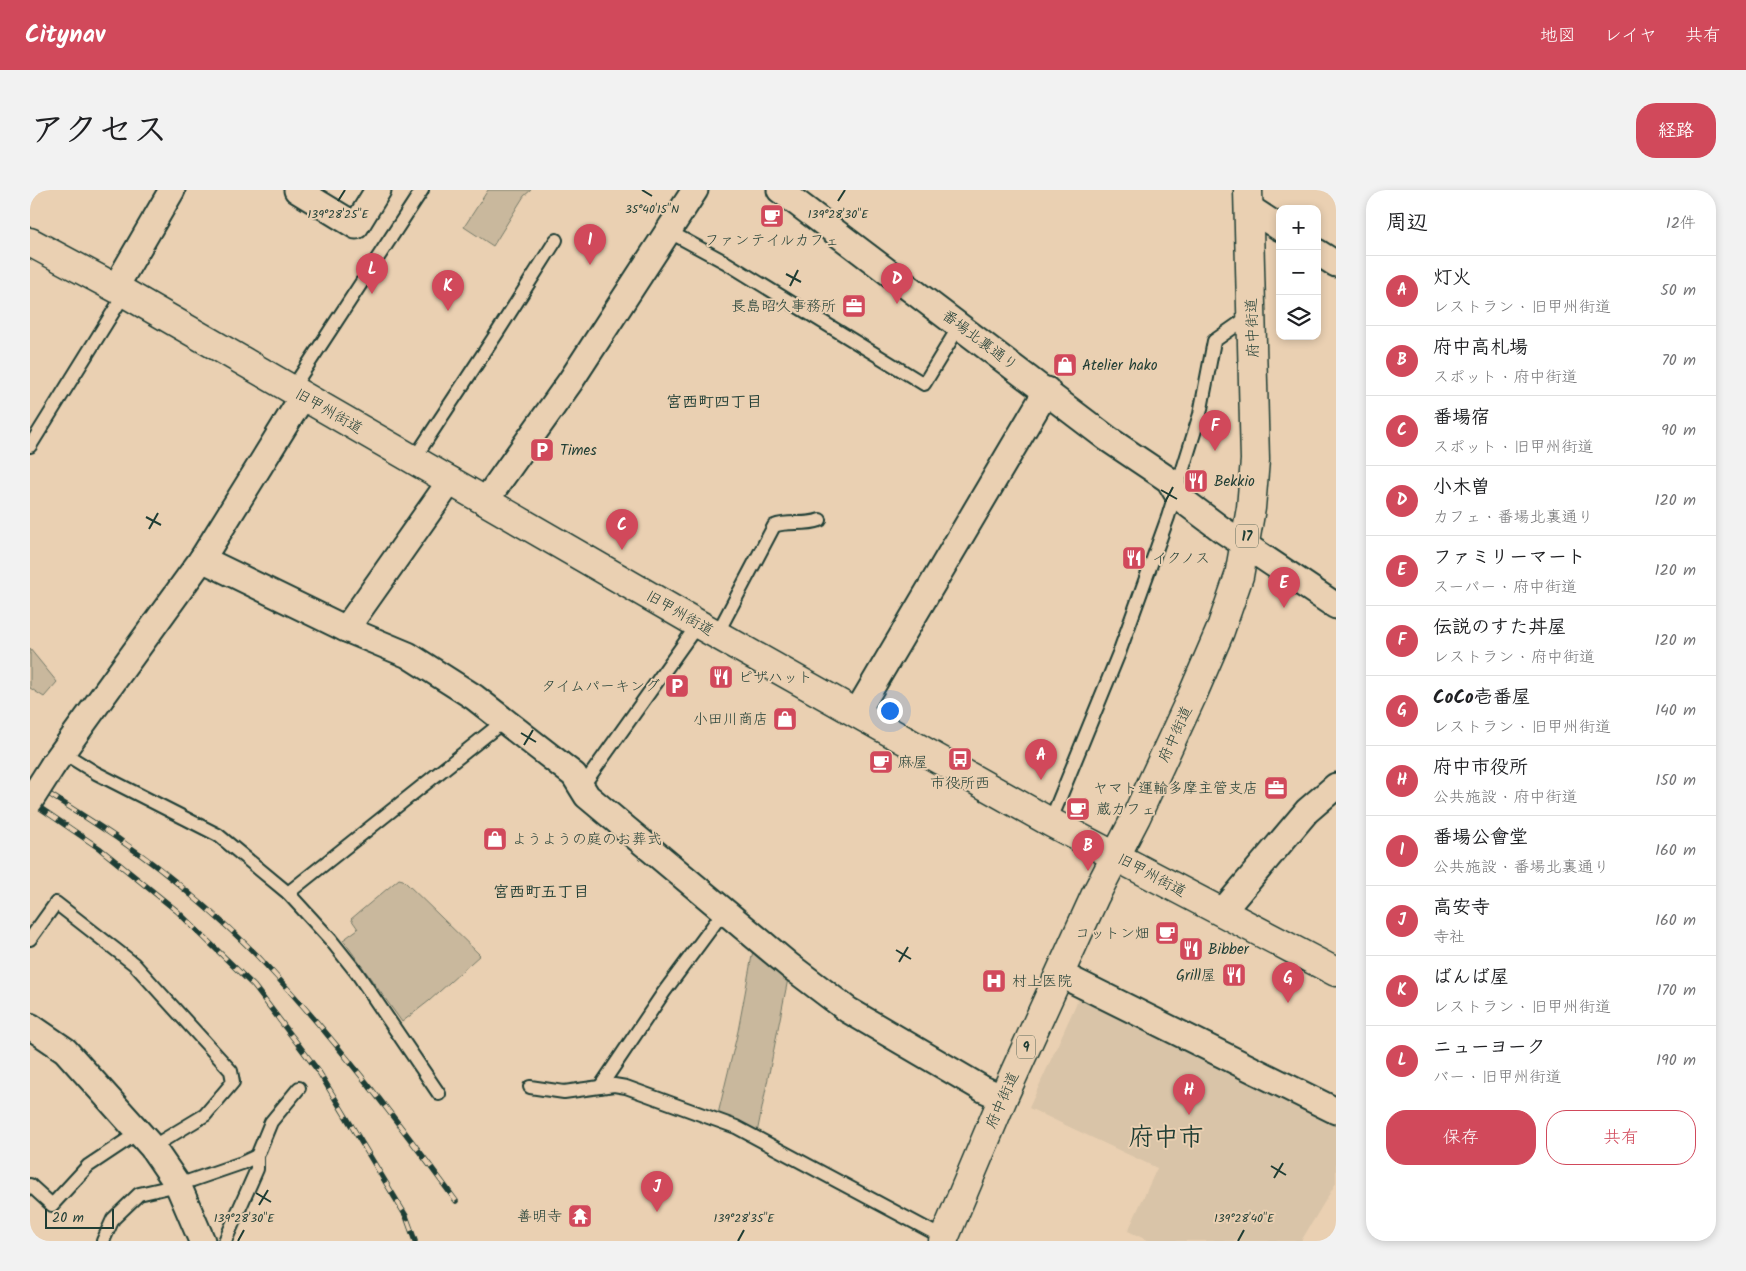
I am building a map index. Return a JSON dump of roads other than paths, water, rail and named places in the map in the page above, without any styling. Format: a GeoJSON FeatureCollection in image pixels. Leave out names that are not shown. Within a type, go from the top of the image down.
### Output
{"type":"FeatureCollection","features":[{"type":"Feature","properties":{"kind":"main road","name":"府中街道"},"geometry":{"type":"LineString","coordinates":[[944,1240],[1003,1098],[1095,896],[1136,816],[1220,631],[1239,576],[1251,508],[1255,460],[1248,199]]}},
{"type":"Feature","properties":{"kind":"main road","name":"旧甲州街道"},"geometry":{"type":"LineString","coordinates":[[30,242],[120,291],[708,629],[1050,822],[1336,972]]}},
{"type":"Feature","properties":{"kind":"street"},"geometry":{"type":"LineString","coordinates":[[120,291],[172,190]]}},
{"type":"Feature","properties":{"kind":"street"},"geometry":{"type":"LineString","coordinates":[[297,190],[356,226],[378,190]]}},
{"type":"Feature","properties":{"kind":"street"},"geometry":{"type":"LineString","coordinates":[[486,500],[570,382],[694,190]]}},
{"type":"Feature","properties":{"kind":"street","name":"番場北裏通り"},"geometry":{"type":"LineString","coordinates":[[780,190],[1114,443],[1169,480],[1185,502],[1336,606]]}},
{"type":"Feature","properties":{"kind":"street"},"geometry":{"type":"LineString","coordinates":[[1248,199],[1276,224]]}},
{"type":"Feature","properties":{"kind":"street"},"geometry":{"type":"LineString","coordinates":[[1321,255],[1336,264]]}},
{"type":"Feature","properties":{"kind":"street"},"geometry":{"type":"LineString","coordinates":[[857,712],[1046,390]]}},
{"type":"Feature","properties":{"kind":"street"},"geometry":{"type":"LineString","coordinates":[[30,801],[58,759],[202,559],[297,393]]}},
{"type":"Feature","properties":{"kind":"street"},"geometry":{"type":"LineString","coordinates":[[346,629],[451,480]]}},
{"type":"Feature","properties":{"kind":"street"},"geometry":{"type":"LineString","coordinates":[[202,559],[346,629],[408,655],[474,697],[574,775],[587,796],[790,966],[848,1010],[983,1089],[1003,1098]]}},
{"type":"Feature","properties":{"kind":"street"},"geometry":{"type":"LineString","coordinates":[[1222,912],[1307,811],[1336,786]]}},
{"type":"Feature","properties":{"kind":"street"},"geometry":{"type":"LineString","coordinates":[[1060,974],[1335,1107]]}},
{"type":"Feature","properties":{"kind":"street"},"geometry":{"type":"LineString","coordinates":[[30,1026],[65,1050],[146,1140],[178,1185],[202,1241]]}},
{"type":"Feature","properties":{"kind":"lane"},"geometry":{"type":"LineString","coordinates":[[297,393],[422,190]]}},
{"type":"Feature","properties":{"kind":"lane"},"geometry":{"type":"LineString","coordinates":[[668,231],[725,262],[924,384],[960,325]]}},
{"type":"Feature","properties":{"kind":"lane"},"geometry":{"type":"LineString","coordinates":[[414,459],[556,240]]}},
{"type":"Feature","properties":{"kind":"lane"},"geometry":{"type":"LineString","coordinates":[[30,446],[120,291]]}},
{"type":"Feature","properties":{"kind":"lane"},"geometry":{"type":"LineString","coordinates":[[1050,822],[1119,653],[1176,492],[1200,414],[1214,341],[1251,314]]}},
{"type":"Feature","properties":{"kind":"lane"},"geometry":{"type":"LineString","coordinates":[[582,786],[708,629],[774,526],[779,524],[811,523],[820,520]]}},
{"type":"Feature","properties":{"kind":"lane"},"geometry":{"type":"LineString","coordinates":[[288,893],[504,721]]}},
{"type":"Feature","properties":{"kind":"lane"},"geometry":{"type":"LineString","coordinates":[[58,759],[96,773],[218,834],[288,893],[330,939],[357,973],[439,1094]]}},
{"type":"Feature","properties":{"kind":"lane"},"geometry":{"type":"LineString","coordinates":[[30,939],[56,903],[134,964],[231,1071],[233,1082],[205,1115],[88,1166],[52,1205],[30,1185]]}},
{"type":"Feature","properties":{"kind":"lane"},"geometry":{"type":"LineString","coordinates":[[600,1087],[664,992],[724,911]]}},
{"type":"Feature","properties":{"kind":"lane"},"geometry":{"type":"LineString","coordinates":[[530,1087],[564,1092],[614,1085],[626,1087],[736,1127],[944,1240]]}},
{"type":"Feature","properties":{"kind":"lane"},"geometry":{"type":"LineString","coordinates":[[226,1241],[257,1169],[257,1156],[271,1122],[299,1088]]}},
{"type":"Feature","properties":{"kind":"lane"},"geometry":{"type":"LineString","coordinates":[[103,1241],[113,1219],[139,1194],[178,1185],[257,1156]]}},
{"type":"Feature","properties":{"kind":"railway"},"geometry":{"type":"LineString","coordinates":[[30,782],[113,835],[153,864],[230,929],[292,993],[341,1051],[456,1201]]}},
{"type":"Feature","properties":{"kind":"railway"},"geometry":{"type":"LineString","coordinates":[[30,801],[99,848],[177,911],[254,986],[319,1072],[406,1216],[415,1241]]}},
{"type":"Feature","properties":{"kind":"place","name":"ファンテイルカフェ"},"geometry":{"type":"Point","coordinates":[772,216]}},
{"type":"Feature","properties":{"kind":"place","name":"番場公會堂"},"geometry":{"type":"Point","coordinates":[590,265]}},
{"type":"Feature","properties":{"kind":"place","name":"ニューヨーク"},"geometry":{"type":"Point","coordinates":[372,294]}},
{"type":"Feature","properties":{"kind":"place","name":"小木曽"},"geometry":{"type":"Point","coordinates":[897,304]}},
{"type":"Feature","properties":{"kind":"place","name":"長島昭久事務所"},"geometry":{"type":"Point","coordinates":[854,306]}},
{"type":"Feature","properties":{"kind":"place","name":"ばんば屋"},"geometry":{"type":"Point","coordinates":[448,311]}},
{"type":"Feature","properties":{"kind":"place","name":"Atelier hako"},"geometry":{"type":"Point","coordinates":[1065,365]}},
{"type":"Feature","properties":{"kind":"place","name":"Times"},"geometry":{"type":"Point","coordinates":[542,450]}},
{"type":"Feature","properties":{"kind":"place","name":"伝説のすた丼屋"},"geometry":{"type":"Point","coordinates":[1215,451]}},
{"type":"Feature","properties":{"kind":"place","name":"Bekkio"},"geometry":{"type":"Point","coordinates":[1196,481]}},
{"type":"Feature","properties":{"kind":"place","name":"番場宿"},"geometry":{"type":"Point","coordinates":[622,550]}},
{"type":"Feature","properties":{"kind":"place","name":"イクノス"},"geometry":{"type":"Point","coordinates":[1134,558]}},
{"type":"Feature","properties":{"kind":"place","name":"ファミリーマート"},"geometry":{"type":"Point","coordinates":[1284,608]}},
{"type":"Feature","properties":{"kind":"place","name":"ピザハット"},"geometry":{"type":"Point","coordinates":[721,677]}},
{"type":"Feature","properties":{"kind":"place","name":"タイムパーキング"},"geometry":{"type":"Point","coordinates":[677,686]}},
{"type":"Feature","properties":{"kind":"place","name":"小田川商店"},"geometry":{"type":"Point","coordinates":[785,719]}},
{"type":"Feature","properties":{"kind":"place","name":"市役所西"},"geometry":{"type":"Point","coordinates":[960,759]}},
{"type":"Feature","properties":{"kind":"place","name":"麻屋"},"geometry":{"type":"Point","coordinates":[881,762]}},
{"type":"Feature","properties":{"kind":"place","name":"灯火"},"geometry":{"type":"Point","coordinates":[1041,780]}},
{"type":"Feature","properties":{"kind":"place","name":"ヤマト運輸多摩主管支店"},"geometry":{"type":"Point","coordinates":[1276,788]}},
{"type":"Feature","properties":{"kind":"place","name":"蔵カフェ"},"geometry":{"type":"Point","coordinates":[1078,809]}},
{"type":"Feature","properties":{"kind":"place","name":"ようようの庭のお葬式"},"geometry":{"type":"Point","coordinates":[495,839]}},
{"type":"Feature","properties":{"kind":"place","name":"府中高札場"},"geometry":{"type":"Point","coordinates":[1088,871]}},
{"type":"Feature","properties":{"kind":"place","name":"コットン畑"},"geometry":{"type":"Point","coordinates":[1167,933]}},
{"type":"Feature","properties":{"kind":"place","name":"Bibber"},"geometry":{"type":"Point","coordinates":[1191,949]}},
{"type":"Feature","properties":{"kind":"place","name":"Grill屋"},"geometry":{"type":"Point","coordinates":[1234,975]}},
{"type":"Feature","properties":{"kind":"place","name":"村上医院"},"geometry":{"type":"Point","coordinates":[994,981]}},
{"type":"Feature","properties":{"kind":"place","name":"CoCo壱番屋"},"geometry":{"type":"Point","coordinates":[1288,1003]}},
{"type":"Feature","properties":{"kind":"place","name":"府中市役所"},"geometry":{"type":"Point","coordinates":[1189,1115]}},
{"type":"Feature","properties":{"kind":"place","name":"高安寺"},"geometry":{"type":"Point","coordinates":[657,1212]}},
{"type":"Feature","properties":{"kind":"place","name":"善明寺"},"geometry":{"type":"Point","coordinates":[580,1216]}},
{"type":"Feature","properties":{"kind":"district","name":"宮西町四丁目"},"geometry":{"type":"Point","coordinates":[714,401]}},
{"type":"Feature","properties":{"kind":"district","name":"宮西町五丁目"},"geometry":{"type":"Point","coordinates":[541,891]}},
{"type":"Feature","properties":{"kind":"district","name":"府中市"},"geometry":{"type":"Point","coordinates":[1166,1136]}}]}
